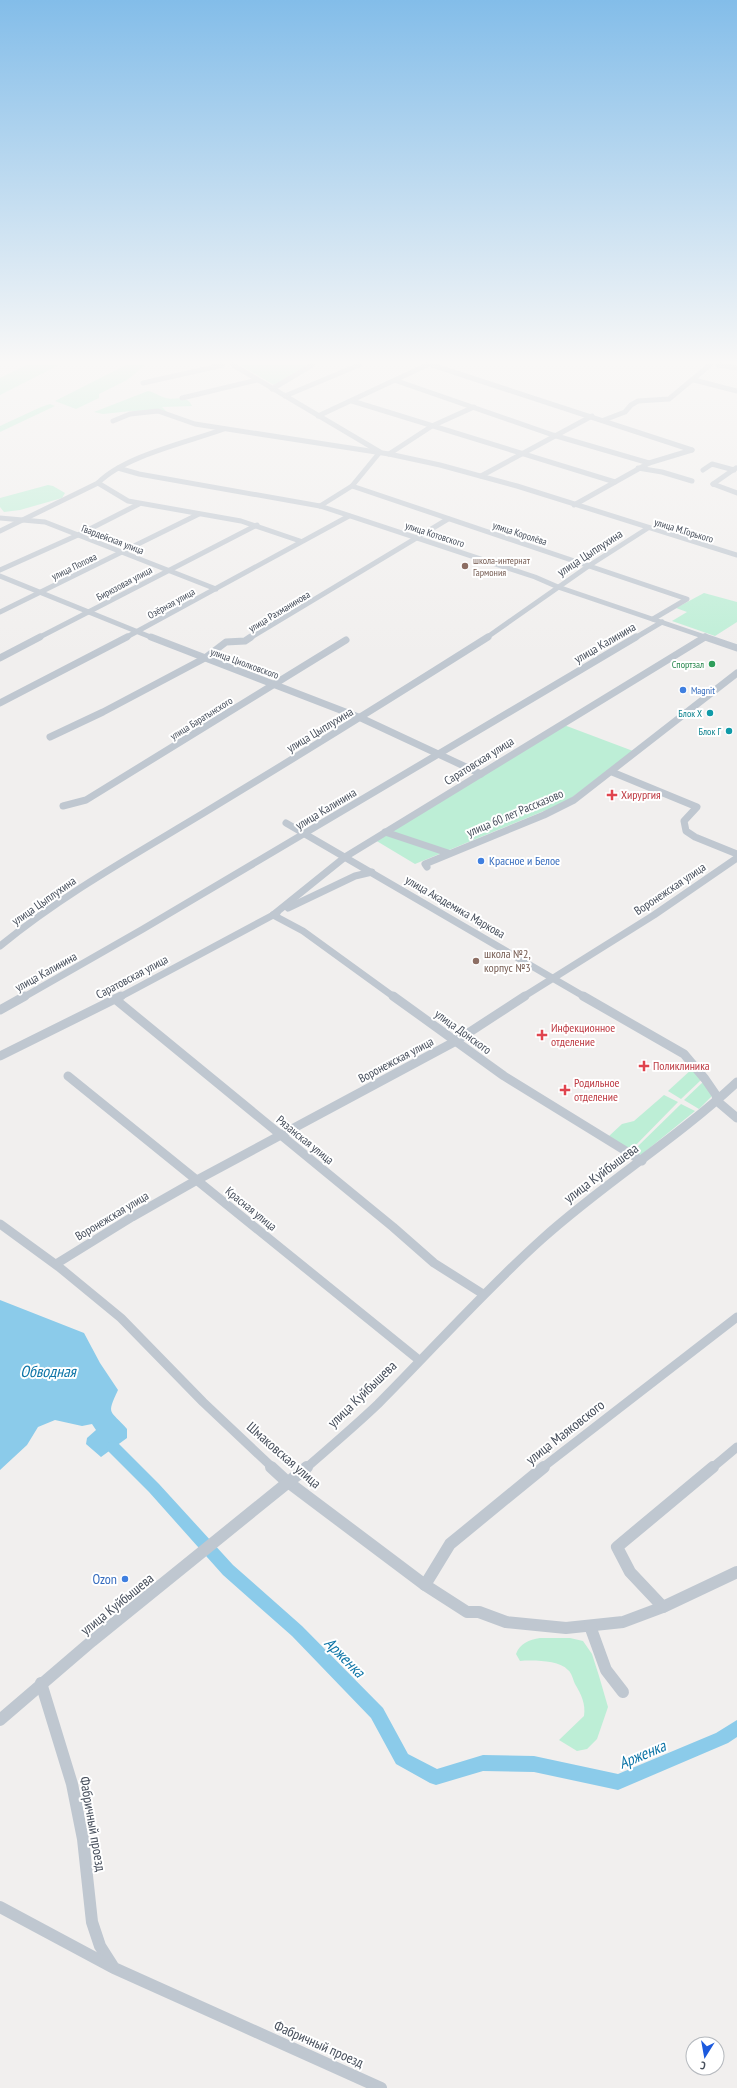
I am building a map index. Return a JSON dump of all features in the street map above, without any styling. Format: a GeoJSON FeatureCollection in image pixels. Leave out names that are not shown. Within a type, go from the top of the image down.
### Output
{"type":"FeatureCollection","features":[{"type":"Feature","properties":{"kind":"street"},"geometry":{"type":"LineString","coordinates":[[0,531],[98,483],[101,478],[118,468],[133,462]]}},
{"type":"Feature","properties":{"kind":"street"},"geometry":{"type":"LineString","coordinates":[[320,506],[352,486],[371,462]]}},
{"type":"Feature","properties":{"kind":"street","name":"улица М.Горького"},"geometry":{"type":"LineString","coordinates":[[424,462],[481,476],[737,555]]}},
{"type":"Feature","properties":{"kind":"street"},"geometry":{"type":"LineString","coordinates":[[481,476],[505,462]]}},
{"type":"Feature","properties":{"kind":"street"},"geometry":{"type":"LineString","coordinates":[[552,462],[615,482]]}},
{"type":"Feature","properties":{"kind":"street"},"geometry":{"type":"LineString","coordinates":[[574,505],[649,463]]}},
{"type":"Feature","properties":{"kind":"street"},"geometry":{"type":"LineString","coordinates":[[703,470],[712,464],[735,469]]}},
{"type":"Feature","properties":{"kind":"street","name":"улица Котовского"},"geometry":{"type":"LineString","coordinates":[[118,468],[139,474],[320,506],[534,577],[558,587],[737,648]]}},
{"type":"Feature","properties":{"kind":"street"},"geometry":{"type":"LineString","coordinates":[[638,468],[662,472],[692,481]]}},
{"type":"Feature","properties":{"kind":"street"},"geometry":{"type":"LineString","coordinates":[[735,469],[713,484],[737,493]]}},
{"type":"Feature","properties":{"kind":"street"},"geometry":{"type":"LineString","coordinates":[[98,483],[128,501],[241,521],[257,525],[300,541]]}},
{"type":"Feature","properties":{"kind":"street","name":"улица Королёва"},"geometry":{"type":"LineString","coordinates":[[352,486],[448,519],[590,564],[687,599],[653,619]]}},
{"type":"Feature","properties":{"kind":"street"},"geometry":{"type":"LineString","coordinates":[[0,570],[78,535],[139,504]]}},
{"type":"Feature","properties":{"kind":"street"},"geometry":{"type":"LineString","coordinates":[[37,513],[39,519],[45,522]]}},
{"type":"Feature","properties":{"kind":"street","name":"улица Попова"},"geometry":{"type":"LineString","coordinates":[[0,612],[124,553],[199,514]]}},
{"type":"Feature","properties":{"kind":"street","name":"Озёрная улица"},"geometry":{"type":"LineString","coordinates":[[0,703],[137,632],[300,541],[349,516]]}},
{"type":"Feature","properties":{"kind":"street","name":"Гвардейская улица"},"geometry":{"type":"LineString","coordinates":[[0,518],[45,522],[216,589]]}},
{"type":"Feature","properties":{"kind":"street","name":"улица Рахманинова"},"geometry":{"type":"LineString","coordinates":[[50,737],[103,712],[205,658],[226,642],[245,641],[448,519]]}},
{"type":"Feature","properties":{"kind":"street","name":"Бирюзовая улица"},"geometry":{"type":"LineString","coordinates":[[0,658],[257,525]]}},
{"type":"Feature","properties":{"kind":"street","name":"улица Цыплухина"},"geometry":{"type":"LineString","coordinates":[[0,946],[30,921],[102,875],[361,718],[488,637],[590,564],[648,528]]}},
{"type":"Feature","properties":{"kind":"street","name":"улица Циолковского"},"geometry":{"type":"LineString","coordinates":[[0,576],[137,632],[361,718],[481,774]]}},
{"type":"Feature","properties":{"kind":"street","name":"улица Калинина"},"geometry":{"type":"LineString","coordinates":[[0,1010],[143,929],[662,622]]}},
{"type":"Feature","properties":{"kind":"street","name":"Саратовская улица"},"geometry":{"type":"LineString","coordinates":[[273,915],[345,857],[705,637]]}},
{"type":"Feature","properties":{"kind":"street","name":"улица Баратынского"},"geometry":{"type":"LineString","coordinates":[[63,806],[86,800],[346,640]]}},
{"type":"Feature","properties":{"kind":"street","name":"улица 60 лет Рассказово"},"geometry":{"type":"LineString","coordinates":[[427,867],[425,864],[448,853],[558,809],[574,800],[612,772],[737,673]]}},
{"type":"Feature","properties":{"kind":"street"},"geometry":{"type":"LineString","coordinates":[[612,772],[697,807],[684,822],[686,831],[695,837],[737,854]]}},
{"type":"Feature","properties":{"kind":"street","name":"улица Академика Маркова"},"geometry":{"type":"LineString","coordinates":[[286,823],[684,1054],[705,1079],[716,1095],[717,1101],[737,1118]]}},
{"type":"Feature","properties":{"kind":"street"},"geometry":{"type":"LineString","coordinates":[[385,832],[448,853]]}},
{"type":"Feature","properties":{"kind":"street","name":"Воронежская улица"},"geometry":{"type":"LineString","coordinates":[[56,1264],[132,1217],[197,1180],[456,1042],[654,915],[737,858]]}},
{"type":"Feature","properties":{"kind":"street","name":"Саратовская улица"},"geometry":{"type":"LineString","coordinates":[[0,1056],[115,999],[273,915],[355,876],[372,872]]}},
{"type":"Feature","properties":{"kind":"street","name":"улица Донского"},"geometry":{"type":"LineString","coordinates":[[273,915],[304,931],[504,1076],[642,1161]]}},
{"type":"Feature","properties":{"kind":"street","name":"Рязанская улица"},"geometry":{"type":"LineString","coordinates":[[115,999],[434,1263],[483,1294]]}},
{"type":"Feature","properties":{"kind":"street","name":"Красная улица"},"geometry":{"type":"LineString","coordinates":[[68,1076],[419,1360]]}},
{"type":"Feature","properties":{"kind":"street","name":"улица Куйбышева"},"geometry":{"type":"LineString","coordinates":[[0,1720],[41,1683],[234,1529],[373,1408],[483,1294],[561,1222],[642,1161],[717,1101],[737,1082]]}},
{"type":"Feature","properties":{"kind":"street","name":"Шмаковская улица"},"geometry":{"type":"LineString","coordinates":[[0,1224],[56,1264],[122,1318],[203,1402],[288,1482],[425,1584],[467,1612],[479,1612],[506,1622],[566,1628],[623,1622],[663,1607],[737,1572]]}},
{"type":"Feature","properties":{"kind":"street","name":"улица Маяковского"},"geometry":{"type":"LineString","coordinates":[[425,1584],[450,1544],[518,1487],[737,1317]]}},
{"type":"Feature","properties":{"kind":"street"},"geometry":{"type":"LineString","coordinates":[[663,1607],[630,1572],[617,1547],[737,1447]]}},
{"type":"Feature","properties":{"kind":"street"},"geometry":{"type":"LineString","coordinates":[[590,1626],[606,1670],[623,1692]]}},
{"type":"Feature","properties":{"kind":"street","name":"Фабричный проезд"},"geometry":{"type":"LineString","coordinates":[[41,1683],[72,1784],[83,1839],[92,1922],[100,1946],[114,1968]]}},
{"type":"Feature","properties":{"kind":"street","name":"Фабричный проезд"},"geometry":{"type":"LineString","coordinates":[[0,1907],[114,1968],[381,2088]]}},
{"type":"Feature","properties":{"kind":"green space"},"geometry":{"type":"Polygon","coordinates":[[[48,485],[53,486],[65,493],[62,498],[20,510],[4,512],[0,507],[0,498],[48,485]]]}},
{"type":"Feature","properties":{"kind":"green space"},"geometry":{"type":"Polygon","coordinates":[[[704,593],[737,602],[737,622],[715,636],[672,621],[687,612],[676,608],[704,593]]]}},
{"type":"Feature","properties":{"kind":"green space"},"geometry":{"type":"Polygon","coordinates":[[[564,725],[633,751],[566,802],[415,864],[375,840],[564,725]]]}},
{"type":"Feature","properties":{"kind":"green space"},"geometry":{"type":"Polygon","coordinates":[[[692,1069],[701,1080],[681,1099],[668,1091],[692,1069]]]}},
{"type":"Feature","properties":{"kind":"green space"},"geometry":{"type":"Polygon","coordinates":[[[703,1082],[712,1096],[699,1109],[684,1100],[703,1082]]]}},
{"type":"Feature","properties":{"kind":"green space"},"geometry":{"type":"Polygon","coordinates":[[[664,1095],[678,1102],[631,1150],[608,1137],[622,1124],[634,1121],[664,1095]]]}},
{"type":"Feature","properties":{"kind":"green space"},"geometry":{"type":"Polygon","coordinates":[[[681,1104],[695,1111],[641,1155],[633,1151],[681,1104]]]}},
{"type":"Feature","properties":{"kind":"green space"},"geometry":{"type":"Polygon","coordinates":[[[540,1638],[570,1638],[583,1641],[592,1654],[608,1707],[597,1739],[587,1749],[577,1751],[559,1740],[584,1716],[582,1699],[569,1671],[552,1662],[520,1661],[516,1654],[520,1647],[525,1643],[540,1638]]]}},
{"type":"Feature","properties":{"kind":"water","name":"Обводная"},"geometry":{"type":"Polygon","coordinates":[[[0,1300],[84,1333],[100,1363],[118,1390],[111,1408],[114,1415],[127,1429],[127,1438],[101,1457],[86,1444],[87,1438],[96,1430],[92,1424],[82,1426],[55,1420],[38,1427],[27,1445],[0,1470],[0,1300]]]}},
{"type":"Feature","properties":{"kind":"waterway","name":"Арженка"},"geometry":{"type":"LineString","coordinates":[[113,1447],[154,1488],[228,1570],[297,1631],[377,1713],[402,1759],[436,1777],[483,1763],[534,1764],[618,1782],[722,1738],[737,1728]]}},
{"type":"Feature","properties":{"kind":"place","name":"школа-интернат Гармония"},"geometry":{"type":"Point","coordinates":[465,566]}},
{"type":"Feature","properties":{"kind":"place","name":"Спортзал"},"geometry":{"type":"Point","coordinates":[712,664]}},
{"type":"Feature","properties":{"kind":"place","name":"Magnit"},"geometry":{"type":"Point","coordinates":[683,690]}},
{"type":"Feature","properties":{"kind":"place","name":"Блок Х"},"geometry":{"type":"Point","coordinates":[710,713]}},
{"type":"Feature","properties":{"kind":"place","name":"Блок Г"},"geometry":{"type":"Point","coordinates":[729,731]}},
{"type":"Feature","properties":{"kind":"place","name":"Хирургия"},"geometry":{"type":"Point","coordinates":[612,795]}},
{"type":"Feature","properties":{"kind":"place","name":"Красное и Белое"},"geometry":{"type":"Point","coordinates":[481,861]}},
{"type":"Feature","properties":{"kind":"place","name":"школа №2, корпус №3"},"geometry":{"type":"Point","coordinates":[476,961]}},
{"type":"Feature","properties":{"kind":"place","name":"Инфекционное отделение"},"geometry":{"type":"Point","coordinates":[542,1035]}},
{"type":"Feature","properties":{"kind":"place","name":"Поликлиника"},"geometry":{"type":"Point","coordinates":[644,1066]}},
{"type":"Feature","properties":{"kind":"place","name":"Родильное отделение"},"geometry":{"type":"Point","coordinates":[565,1090]}},
{"type":"Feature","properties":{"kind":"place","name":"Ozon"},"geometry":{"type":"Point","coordinates":[125,1579]}}]}
